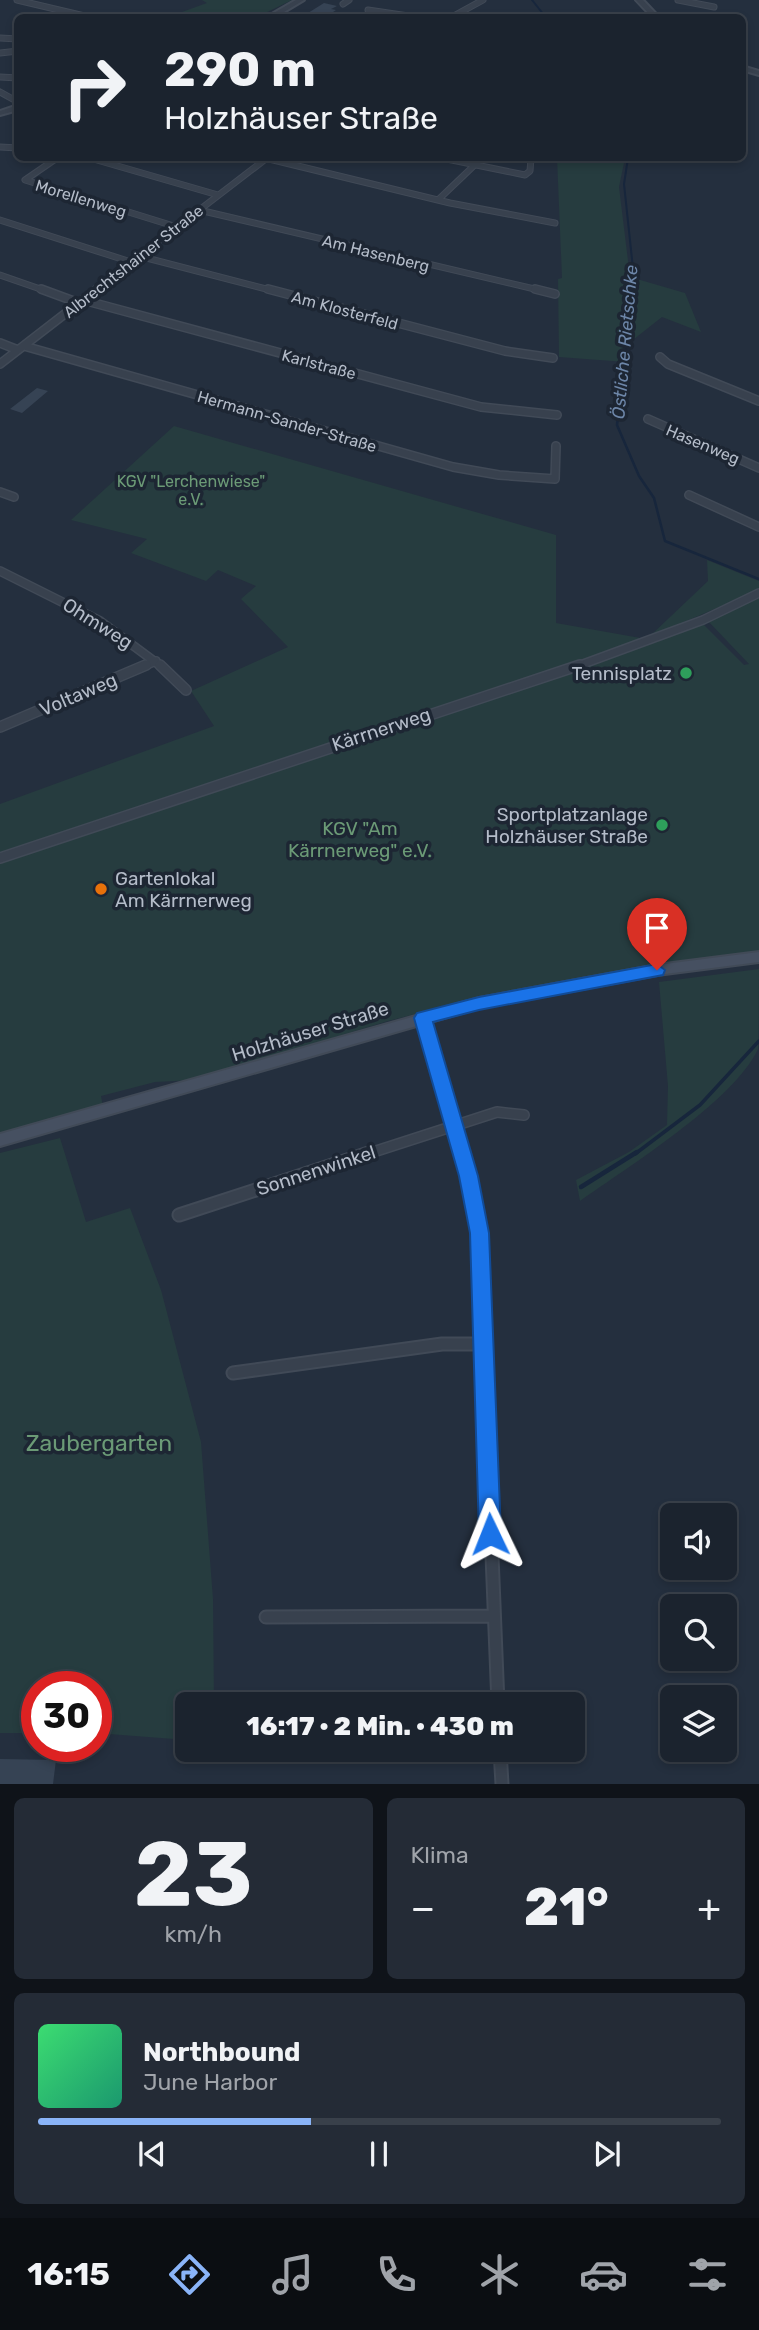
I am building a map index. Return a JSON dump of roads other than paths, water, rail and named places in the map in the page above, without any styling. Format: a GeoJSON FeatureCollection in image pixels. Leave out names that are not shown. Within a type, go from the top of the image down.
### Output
{"type":"FeatureCollection","features":[{"type":"Feature","properties":{"kind":"main road","name":"Holzhäuser Straße"},"geometry":{"type":"LineString","coordinates":[[0,1140],[423,1018],[564,986],[759,957]]}},
{"type":"Feature","properties":{"kind":"street"},"geometry":{"type":"LineString","coordinates":[[17,0],[77,14]]}},
{"type":"Feature","properties":{"kind":"street"},"geometry":{"type":"LineString","coordinates":[[276,14],[302,0]]}},
{"type":"Feature","properties":{"kind":"street"},"geometry":{"type":"LineString","coordinates":[[343,4],[349,0]]}},
{"type":"Feature","properties":{"kind":"street"},"geometry":{"type":"LineString","coordinates":[[457,14],[482,0]]}},
{"type":"Feature","properties":{"kind":"street"},"geometry":{"type":"LineString","coordinates":[[639,0],[653,14]]}},
{"type":"Feature","properties":{"kind":"street"},"geometry":{"type":"LineString","coordinates":[[678,0],[714,7]]}},
{"type":"Feature","properties":{"kind":"street"},"geometry":{"type":"LineString","coordinates":[[369,10],[396,14]]}},
{"type":"Feature","properties":{"kind":"street"},"geometry":{"type":"LineString","coordinates":[[65,14],[69,12]]}},
{"type":"Feature","properties":{"kind":"street","name":"Morellenweg"},"geometry":{"type":"LineString","coordinates":[[53,161],[25,180],[177,226]]}},
{"type":"Feature","properties":{"kind":"street"},"geometry":{"type":"LineString","coordinates":[[100,161],[218,195]]}},
{"type":"Feature","properties":{"kind":"street","name":"Albrechtshainer Straße"},"geometry":{"type":"LineString","coordinates":[[0,364],[262,161]]}},
{"type":"Feature","properties":{"kind":"street"},"geometry":{"type":"LineString","coordinates":[[279,161],[555,223]]}},
{"type":"Feature","properties":{"kind":"street"},"geometry":{"type":"LineString","coordinates":[[464,161],[525,175],[530,171],[531,161]]}},
{"type":"Feature","properties":{"kind":"street"},"geometry":{"type":"LineString","coordinates":[[440,198],[479,161]]}},
{"type":"Feature","properties":{"kind":"street","name":"Am Hasenberg"},"geometry":{"type":"LineString","coordinates":[[198,210],[528,290],[555,294]]}},
{"type":"Feature","properties":{"kind":"street"},"geometry":{"type":"LineString","coordinates":[[0,220],[131,262]]}},
{"type":"Feature","properties":{"kind":"street","name":"Am Klosterfeld"},"geometry":{"type":"LineString","coordinates":[[139,256],[505,351],[553,358]]}},
{"type":"Feature","properties":{"kind":"street","name":"Karlstraße"},"geometry":{"type":"LineString","coordinates":[[0,275],[81,302],[481,407],[557,415]]}},
{"type":"Feature","properties":{"kind":"street","name":"Hermann-Sander-Straße"},"geometry":{"type":"LineString","coordinates":[[0,343],[453,467],[499,475],[555,479],[556,446]]}},
{"type":"Feature","properties":{"kind":"street"},"geometry":{"type":"LineString","coordinates":[[660,357],[668,364],[759,401]]}},
{"type":"Feature","properties":{"kind":"street","name":"Hasenweg"},"geometry":{"type":"LineString","coordinates":[[648,419],[759,468]]}},
{"type":"Feature","properties":{"kind":"street"},"geometry":{"type":"LineString","coordinates":[[0,492],[14,497]]}},
{"type":"Feature","properties":{"kind":"street"},"geometry":{"type":"LineString","coordinates":[[689,495],[759,527]]}},
{"type":"Feature","properties":{"kind":"street","name":"Ohmweg"},"geometry":{"type":"LineString","coordinates":[[0,571],[76,607],[156,661],[186,691]]}},
{"type":"Feature","properties":{"kind":"street","name":"Kärrnerweg"},"geometry":{"type":"LineString","coordinates":[[0,858],[573,668],[703,620],[759,593]]}},
{"type":"Feature","properties":{"kind":"street","name":"Voltaweg"},"geometry":{"type":"LineString","coordinates":[[0,727],[156,661]]}},
{"type":"Feature","properties":{"kind":"street"},"geometry":{"type":"LineString","coordinates":[[423,1018],[469,1176],[479,1233],[497,1692]]}},
{"type":"Feature","properties":{"kind":"street","name":"Sonnenwinkel"},"geometry":{"type":"LineString","coordinates":[[179,1215],[496,1112],[524,1115]]}},
{"type":"Feature","properties":{"kind":"street"},"geometry":{"type":"LineString","coordinates":[[233,1373],[442,1344],[482,1344]]}},
{"type":"Feature","properties":{"kind":"street"},"geometry":{"type":"LineString","coordinates":[[265,1617],[494,1616]]}},
{"type":"Feature","properties":{"kind":"street"},"geometry":{"type":"LineString","coordinates":[[501,1762],[502,1784]]}},
{"type":"Feature","properties":{"kind":"waterway","name":"Östliche Rietschke"},"geometry":{"type":"LineString","coordinates":[[532,0],[543,14]]}},
{"type":"Feature","properties":{"kind":"waterway","name":"Östliche Rietschke"},"geometry":{"type":"LineString","coordinates":[[628,161],[624,184],[634,278],[632,291]]}},
{"type":"Feature","properties":{"kind":"waterway","name":"Östliche Rietschke"},"geometry":{"type":"LineString","coordinates":[[633,289],[617,425],[639,476],[654,498],[665,541],[759,579]]}},
{"type":"Feature","properties":{"kind":"waterway"},"geometry":{"type":"LineString","coordinates":[[635,1154],[700,1105],[759,1041]]}},
{"type":"Feature","properties":{"kind":"waterway"},"geometry":{"type":"LineString","coordinates":[[581,1187],[637,1152]]}},
{"type":"Feature","properties":{"kind":"place","name":"Tennisplatz"},"geometry":{"type":"Point","coordinates":[686,673]}},
{"type":"Feature","properties":{"kind":"place","name":"Sportplatzanlage Holzhäuser Straße"},"geometry":{"type":"Point","coordinates":[662,825]}},
{"type":"Feature","properties":{"kind":"place","name":"Gartenlokal Am Kärrnerweg"},"geometry":{"type":"Point","coordinates":[101,889]}},
{"type":"Feature","properties":{"kind":"park label","name":"KGV \"Lerchenwiese\" e.V."},"geometry":{"type":"Point","coordinates":[191,490]}},
{"type":"Feature","properties":{"kind":"park label","name":"KGV \"Am Kärrnerweg\" e.V."},"geometry":{"type":"Point","coordinates":[360,839]}},
{"type":"Feature","properties":{"kind":"park label","name":"Zaubergarten"},"geometry":{"type":"Point","coordinates":[99,1443]}}]}
